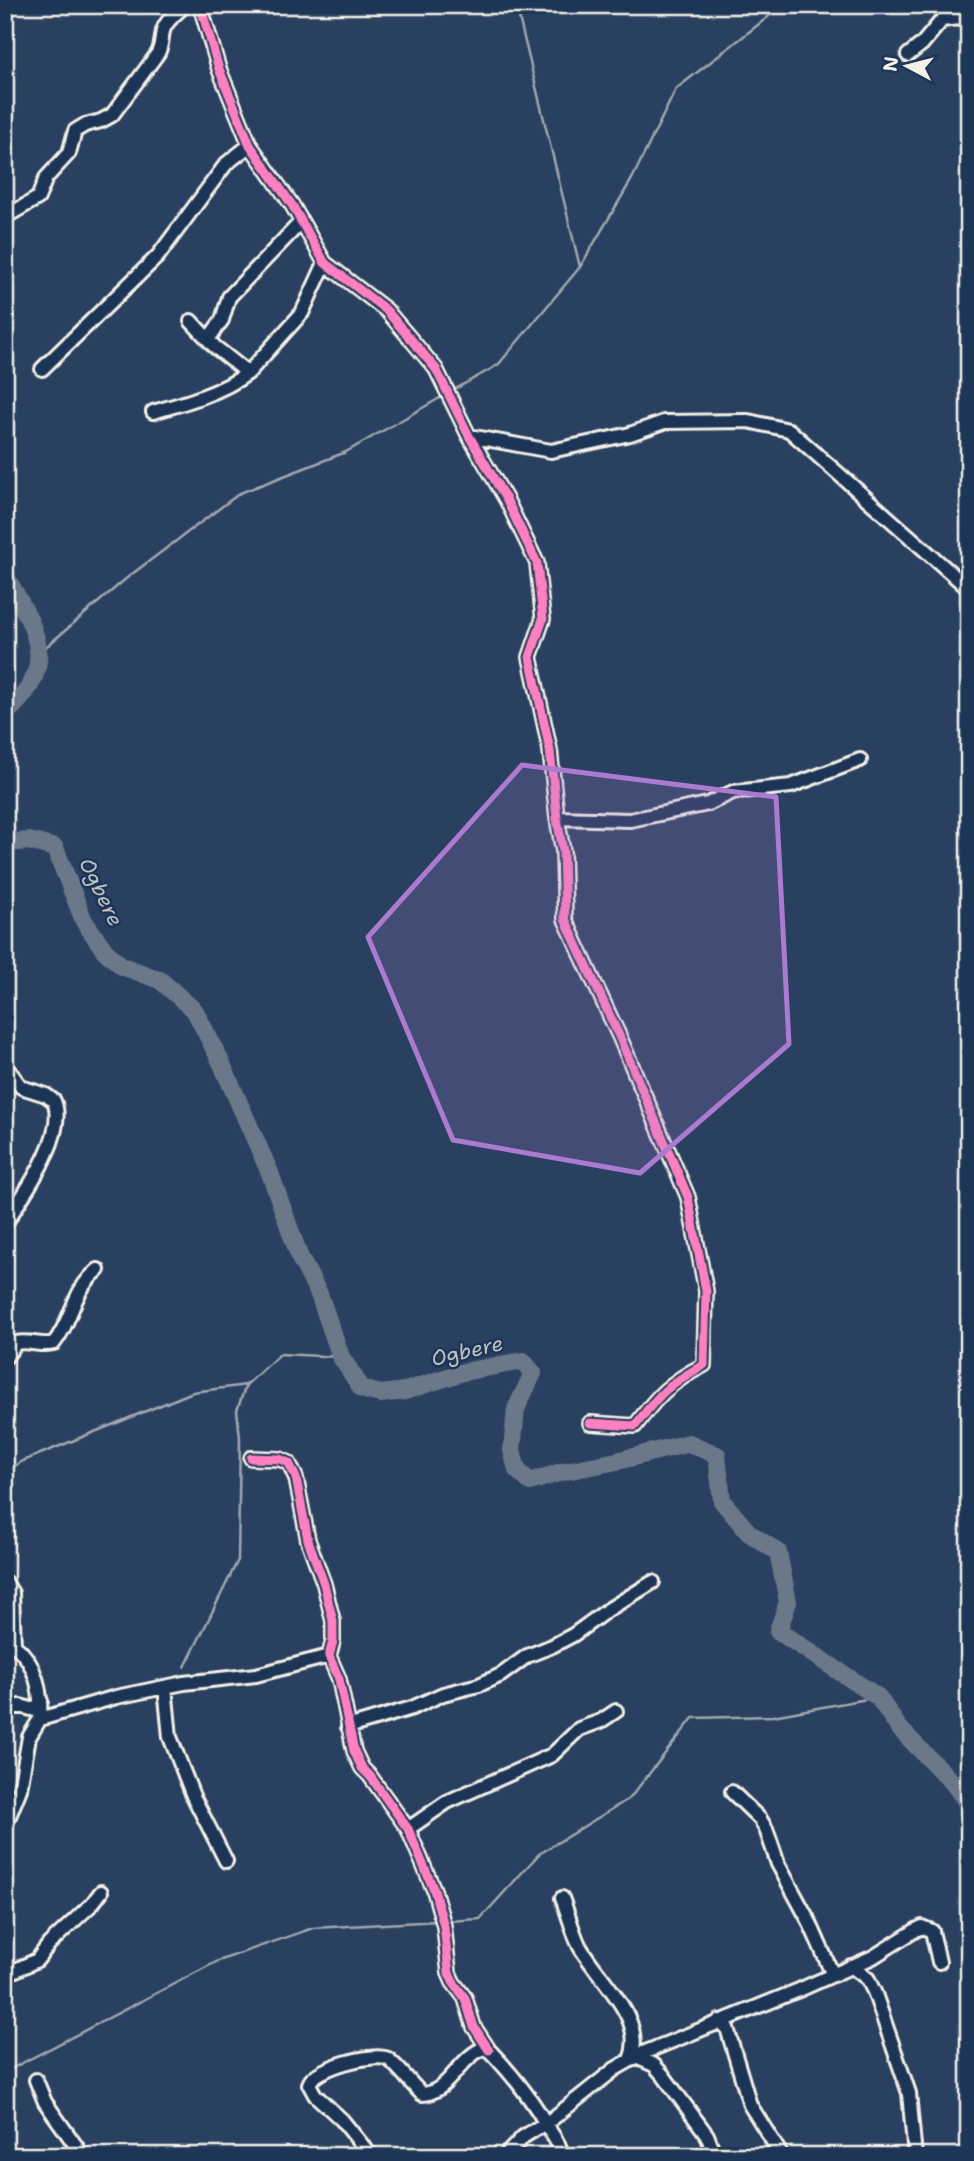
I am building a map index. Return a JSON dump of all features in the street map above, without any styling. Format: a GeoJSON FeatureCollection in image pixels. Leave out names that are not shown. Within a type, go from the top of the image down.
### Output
{"type":"FeatureCollection","features":[{"type":"Feature","properties":{"kind":"street"},"geometry":{"type":"LineString","coordinates":[[5,217],[38,198],[46,178],[69,153],[75,131],[112,115],[158,53],[163,43],[163,29],[170,18],[185,5]]}},
{"type":"Feature","properties":{"kind":"street"},"geometry":{"type":"LineString","coordinates":[[200,5],[219,69],[250,145],[292,205],[325,263],[386,310],[436,369],[537,562],[543,619],[530,657],[550,750],[556,818],[563,851],[565,919],[688,1197],[706,1291],[704,1365],[677,1379],[656,1397],[635,1426],[590,1423]]}},
{"type":"Feature","properties":{"kind":"street"},"geometry":{"type":"LineString","coordinates":[[908,55],[922,44],[942,20],[958,18],[969,22]]}},
{"type":"Feature","properties":{"kind":"street"},"geometry":{"type":"LineString","coordinates":[[41,369],[158,256],[226,164],[250,145]]}},
{"type":"Feature","properties":{"kind":"street"},"geometry":{"type":"LineString","coordinates":[[209,338],[222,320],[229,297],[301,222]]}},
{"type":"Feature","properties":{"kind":"street"},"geometry":{"type":"LineString","coordinates":[[153,412],[239,381],[302,313],[325,263]]}},
{"type":"Feature","properties":{"kind":"street"},"geometry":{"type":"LineString","coordinates":[[191,321],[222,354],[248,373]]}},
{"type":"Feature","properties":{"kind":"street"},"geometry":{"type":"LineString","coordinates":[[469,436],[551,451],[630,434],[664,422],[748,422],[789,430],[969,589]]}},
{"type":"Feature","properties":{"kind":"street"},"geometry":{"type":"LineString","coordinates":[[556,818],[630,820],[708,804],[733,792],[791,786],[860,761]]}},
{"type":"Feature","properties":{"kind":"street"},"geometry":{"type":"LineString","coordinates":[[5,1065],[21,1087],[46,1095],[54,1101],[58,1116],[37,1171],[5,1224]]}},
{"type":"Feature","properties":{"kind":"street"},"geometry":{"type":"LineString","coordinates":[[5,1358],[16,1343],[54,1343],[67,1322],[75,1297],[86,1280],[98,1270]]}},
{"type":"Feature","properties":{"kind":"street"},"geometry":{"type":"LineString","coordinates":[[251,1458],[280,1459],[289,1463],[296,1478],[308,1540],[324,1584],[333,1621],[333,1641],[329,1656],[339,1679],[354,1751],[362,1768],[408,1829],[435,1890],[443,1921],[449,1973],[465,1997],[474,2027],[489,2050],[518,2081],[559,2143],[562,2156]]}},
{"type":"Feature","properties":{"kind":"street"},"geometry":{"type":"LineString","coordinates":[[5,1522],[5,1534]]}},
{"type":"Feature","properties":{"kind":"street"},"geometry":{"type":"LineString","coordinates":[[5,1582],[12,1593],[14,1645],[24,1653],[28,1661],[36,1678],[41,1700],[40,1719],[29,1737],[20,1789],[5,1826]]}},
{"type":"Feature","properties":{"kind":"street"},"geometry":{"type":"LineString","coordinates":[[348,1727],[412,1709],[443,1694],[479,1685],[501,1675],[527,1656],[573,1635],[633,1592],[653,1582]]}},
{"type":"Feature","properties":{"kind":"street"},"geometry":{"type":"LineString","coordinates":[[40,1719],[116,1697],[165,1687],[256,1675],[329,1656]]}},
{"type":"Feature","properties":{"kind":"street"},"geometry":{"type":"LineString","coordinates":[[165,1687],[170,1737],[193,1796],[226,1861]]}},
{"type":"Feature","properties":{"kind":"street"},"geometry":{"type":"LineString","coordinates":[[5,1710],[20,1706],[35,1710],[41,1700]]}},
{"type":"Feature","properties":{"kind":"street"},"geometry":{"type":"LineString","coordinates":[[408,1829],[447,1802],[552,1755],[579,1729],[601,1721],[616,1711]]}},
{"type":"Feature","properties":{"kind":"street"},"geometry":{"type":"LineString","coordinates":[[732,1791],[760,1819],[766,1829],[778,1864],[809,1921],[832,1973]]}},
{"type":"Feature","properties":{"kind":"street"},"geometry":{"type":"LineString","coordinates":[[5,1975],[37,1960],[49,1944],[101,1892]]}},
{"type":"Feature","properties":{"kind":"street"},"geometry":{"type":"LineString","coordinates":[[562,1898],[579,1943],[624,2010],[634,2035],[633,2058]]}},
{"type":"Feature","properties":{"kind":"street"},"geometry":{"type":"LineString","coordinates":[[505,2156],[523,2137],[633,2058],[873,1957],[922,1927],[932,1931],[939,1962]]}},
{"type":"Feature","properties":{"kind":"street"},"geometry":{"type":"LineString","coordinates":[[851,1966],[867,1979],[875,1994],[909,2093],[915,2156]]}},
{"type":"Feature","properties":{"kind":"street"},"geometry":{"type":"LineString","coordinates":[[719,2021],[727,2028],[750,2105],[782,2156]]}},
{"type":"Feature","properties":{"kind":"street"},"geometry":{"type":"LineString","coordinates":[[371,2156],[342,2120],[315,2095],[309,2084],[315,2075],[332,2067],[377,2057],[388,2059],[422,2094],[432,2094],[478,2050],[489,2050]]}},
{"type":"Feature","properties":{"kind":"street"},"geometry":{"type":"LineString","coordinates":[[633,2058],[654,2065],[663,2075],[707,2135],[715,2156]]}},
{"type":"Feature","properties":{"kind":"street"},"geometry":{"type":"LineString","coordinates":[[36,2080],[46,2102],[83,2156]]}},
{"type":"Feature","properties":{"kind":"highlighted area"},"geometry":{"type":"Polygon","coordinates":[[[522,765],[776,797],[789,1044],[640,1173],[453,1140],[368,937],[522,765]]]}},
{"type":"Feature","properties":{"kind":"waterway"},"geometry":{"type":"LineString","coordinates":[[516,5],[580,267]]}},
{"type":"Feature","properties":{"kind":"waterway"},"geometry":{"type":"LineString","coordinates":[[450,392],[498,365],[580,267],[632,179],[676,89],[777,10],[792,5]]}},
{"type":"Feature","properties":{"kind":"waterway"},"geometry":{"type":"LineString","coordinates":[[40,652],[128,577],[240,493],[346,452],[445,395]]}},
{"type":"Feature","properties":{"kind":"waterway","name":"Ogbere"},"geometry":{"type":"LineString","coordinates":[[5,575],[26,613],[38,646],[38,663],[33,679],[23,696],[5,714]]}},
{"type":"Feature","properties":{"kind":"waterway","name":"Ogbere"},"geometry":{"type":"LineString","coordinates":[[5,843],[29,841],[55,848],[84,921],[105,951],[122,966],[160,980],[195,1011],[221,1062],[270,1173],[300,1258],[319,1294],[341,1357],[362,1389],[380,1394],[405,1391],[463,1372],[523,1361],[533,1373],[516,1409],[512,1450],[517,1470],[530,1482],[561,1472],[689,1443],[717,1455],[722,1501],[749,1533],[778,1552],[788,1602],[778,1631],[878,1697],[899,1728],[953,1783],[969,1805]]}},
{"type":"Feature","properties":{"kind":"waterway"},"geometry":{"type":"LineString","coordinates":[[5,1472],[23,1461],[193,1392],[246,1385],[280,1354],[341,1357]]}},
{"type":"Feature","properties":{"kind":"waterway"},"geometry":{"type":"LineString","coordinates":[[185,1667],[238,1560],[240,1438],[237,1410],[246,1385]]}},
{"type":"Feature","properties":{"kind":"waterway"},"geometry":{"type":"LineString","coordinates":[[448,1921],[480,1919],[539,1854],[630,1798],[693,1718],[773,1716],[878,1697]]}},
{"type":"Feature","properties":{"kind":"waterway"},"geometry":{"type":"LineString","coordinates":[[5,2072],[218,1961],[313,1928],[438,1921]]}},
{"type":"Feature","properties":{"kind":"cycle path"},"geometry":{"type":"LineString","coordinates":[[200,5],[219,69],[250,145],[292,205],[325,263],[386,310],[436,369],[537,563],[543,619],[530,657],[550,750],[563,851],[565,919],[620,1038],[688,1197],[706,1291],[704,1365],[665,1391],[635,1426],[590,1423]]}},
{"type":"Feature","properties":{"kind":"cycle path"},"geometry":{"type":"LineString","coordinates":[[251,1458],[280,1459],[289,1463],[296,1478],[308,1540],[324,1584],[333,1621],[333,1641],[329,1656],[339,1679],[354,1751],[362,1768],[408,1829],[434,1890],[444,1926],[449,1973],[465,1998],[474,2027],[489,2050]]}}]}
